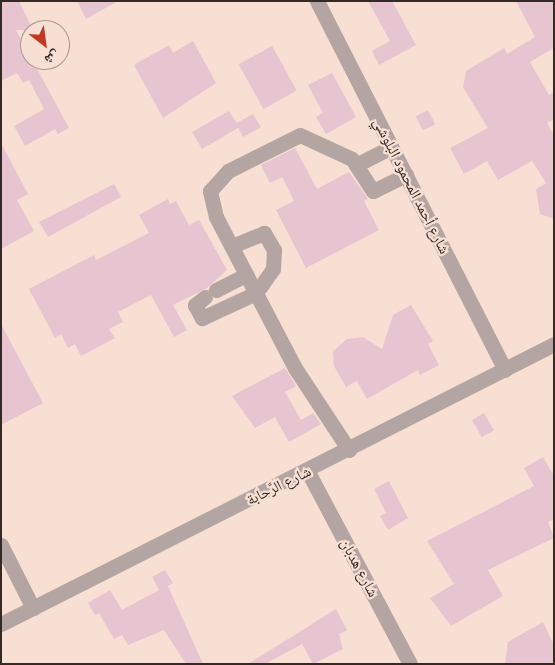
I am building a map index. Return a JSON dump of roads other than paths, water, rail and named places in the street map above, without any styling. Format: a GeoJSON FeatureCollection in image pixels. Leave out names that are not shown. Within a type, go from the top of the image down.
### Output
{"type":"FeatureCollection","features":[{"type":"Feature","properties":{"kind":"street","name":"شارع أحمد المحمود البلوشي"},"geometry":{"type":"LineString","coordinates":[[318,1],[504,370]]}},
{"type":"Feature","properties":{"kind":"street"},"geometry":{"type":"LineString","coordinates":[[349,450],[298,373],[210,204],[217,179],[228,171],[306,134],[325,150],[348,156],[356,165],[372,191],[406,175]]}},
{"type":"Feature","properties":{"kind":"street"},"geometry":{"type":"LineString","coordinates":[[356,165],[391,147]]}},
{"type":"Feature","properties":{"kind":"street"},"geometry":{"type":"LineString","coordinates":[[231,246],[258,232],[268,235],[275,260],[256,293],[202,318],[195,305],[246,274]]}},
{"type":"Feature","properties":{"kind":"street","name":"شارع الرَّحابة"},"geometry":{"type":"LineString","coordinates":[[1,624],[308,472],[554,344]]}},
{"type":"Feature","properties":{"kind":"street","name":"شارع هدبان"},"geometry":{"type":"LineString","coordinates":[[308,472],[410,664]]}},
{"type":"Feature","properties":{"kind":"street"},"geometry":{"type":"LineString","coordinates":[[1,545],[33,608]]}}]}
